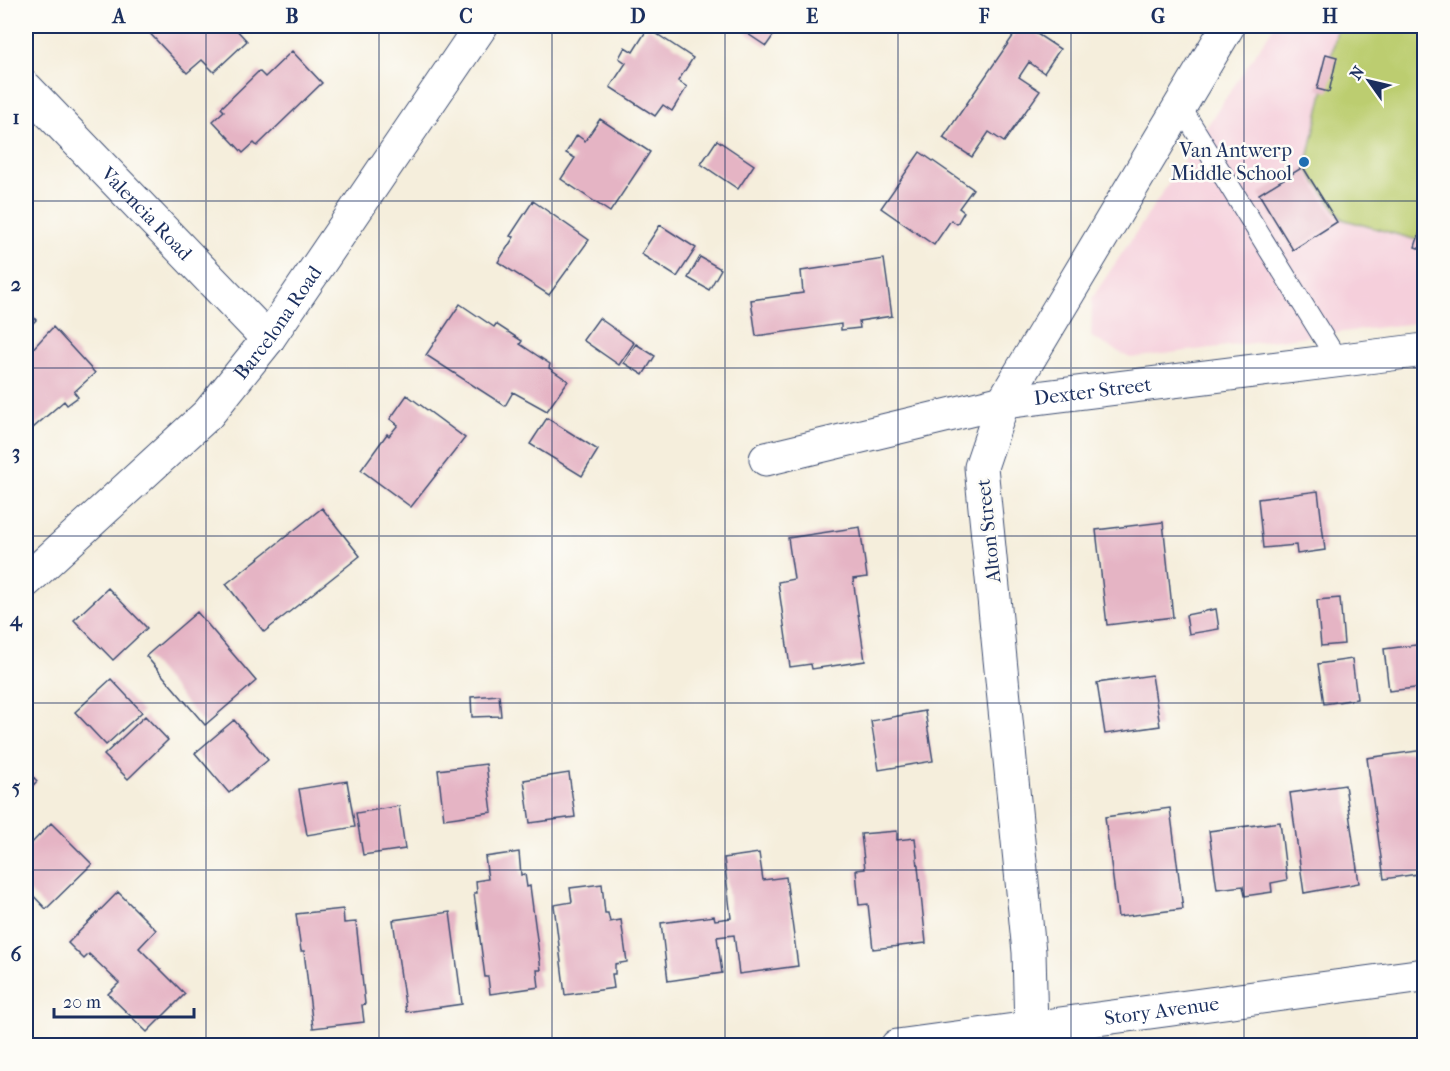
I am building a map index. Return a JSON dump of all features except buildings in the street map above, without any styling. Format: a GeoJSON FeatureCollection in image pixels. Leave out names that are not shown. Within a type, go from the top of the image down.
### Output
{"type":"FeatureCollection","features":[{"type":"Feature","properties":{"kind":"street","name":"Barcelona Road"},"geometry":{"type":"LineString","coordinates":[[26,581],[208,414],[268,339],[481,26]]}},
{"type":"Feature","properties":{"kind":"street","name":"Alton Street"},"geometry":{"type":"LineString","coordinates":[[1031,1028],[1029,952],[981,467],[1003,402],[1228,26]]}},
{"type":"Feature","properties":{"kind":"street","name":"Valencia Road"},"geometry":{"type":"LineString","coordinates":[[26,88],[268,339]]}},
{"type":"Feature","properties":{"kind":"street","name":"Dexter Street"},"geometry":{"type":"LineString","coordinates":[[766,459],[1003,402],[1425,350]]}},
{"type":"Feature","properties":{"kind":"street","name":"Story Avenue"},"geometry":{"type":"LineString","coordinates":[[897,1046],[1425,975]]}},
{"type":"Feature","properties":{"kind":"lane"},"geometry":{"type":"LineString","coordinates":[[1180,106],[1338,361]]}},
{"type":"Feature","properties":{"kind":"shaded area","name":"Van Antwerp Middle School"},"geometry":{"type":"Polygon","coordinates":[[[1274,26],[1424,26],[1424,322],[1130,358],[1091,337],[1092,298],[1274,26]]]}},
{"type":"Feature","properties":{"kind":"green space"},"geometry":{"type":"Polygon","coordinates":[[[1338,26],[1424,26],[1424,242],[1342,219],[1306,168],[1338,26]]]}},
{"type":"Feature","properties":{"kind":"place","name":"Van Antwerp Middle School"},"geometry":{"type":"Point","coordinates":[1304,162]}}]}
